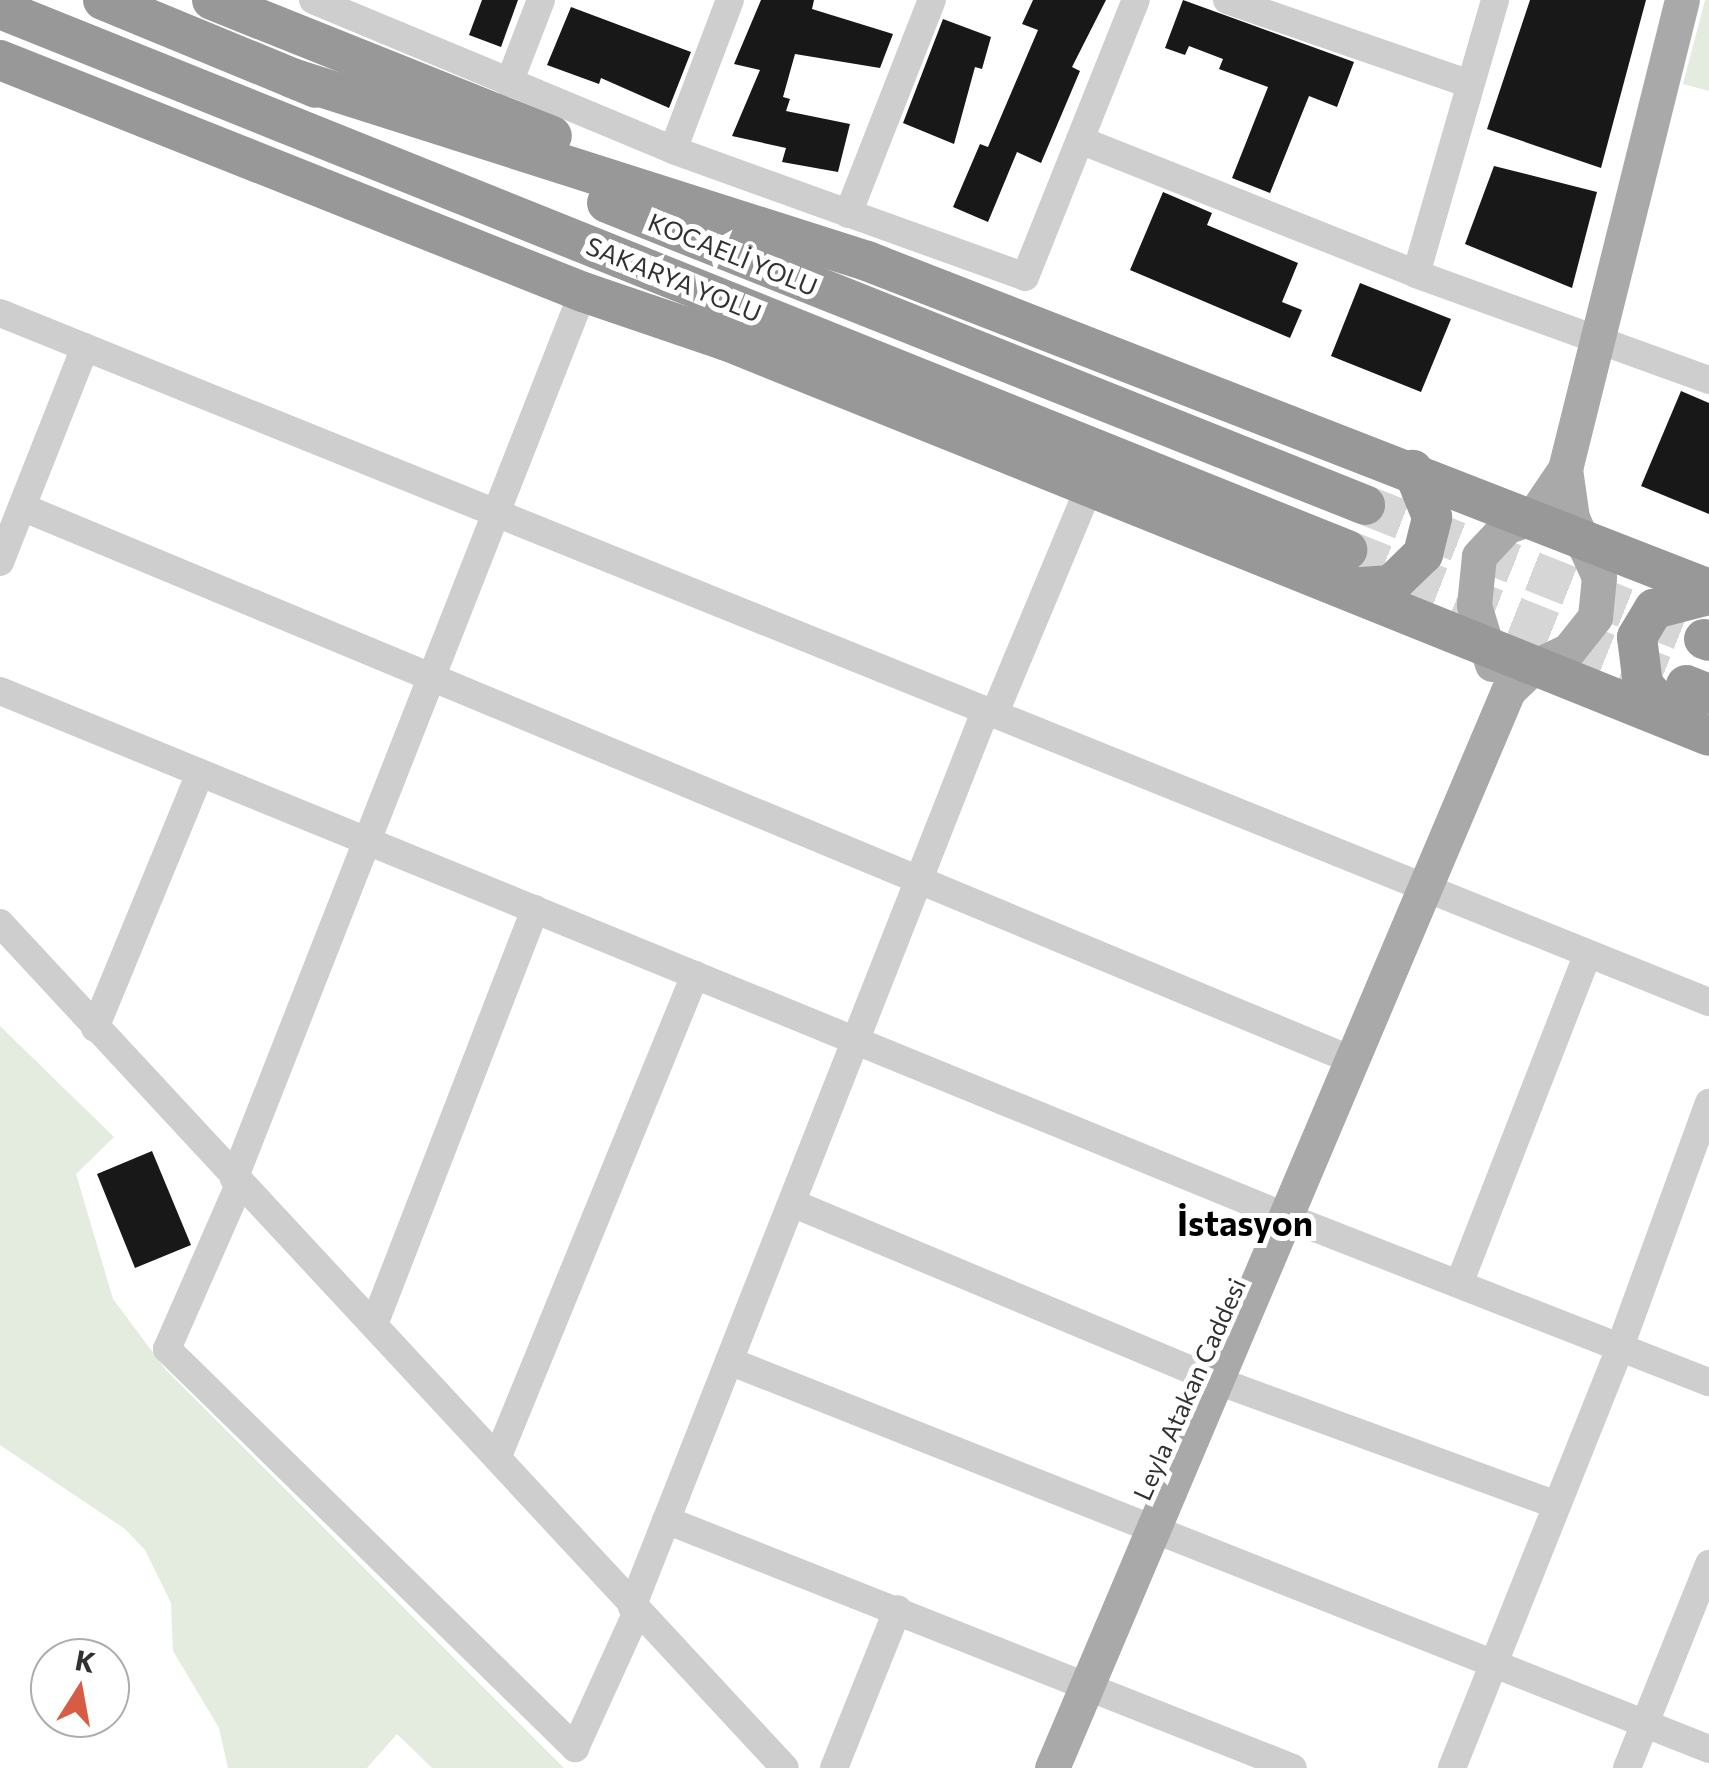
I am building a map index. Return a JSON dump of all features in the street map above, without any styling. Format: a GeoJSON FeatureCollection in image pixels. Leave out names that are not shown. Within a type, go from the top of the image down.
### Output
{"type":"FeatureCollection","features":[{"type":"Feature","properties":{"kind":"highway","name":"KOCAELİ YOLU"},"geometry":{"type":"LineString","coordinates":[[103,0],[1365,505]]}},
{"type":"Feature","properties":{"kind":"highway"},"geometry":{"type":"LineString","coordinates":[[212,0],[868,261],[1413,470],[1709,592]]}},
{"type":"Feature","properties":{"kind":"highway","name":"SAKARYA YOLU"},"geometry":{"type":"LineString","coordinates":[[0,9],[262,114],[1343,569]]}},
{"type":"Feature","properties":{"kind":"highway"},"geometry":{"type":"LineString","coordinates":[[0,34],[270,168]]}},
{"type":"Feature","properties":{"kind":"highway"},"geometry":{"type":"LineString","coordinates":[[0,60],[583,292],[727,341],[1090,485],[1390,585],[1424,554],[1432,516],[1413,470]]}},
{"type":"Feature","properties":{"kind":"highway"},"geometry":{"type":"LineString","coordinates":[[292,78],[868,261]]}},
{"type":"Feature","properties":{"kind":"highway"},"geometry":{"type":"LineString","coordinates":[[262,114],[727,341]]}},
{"type":"Feature","properties":{"kind":"highway"},"geometry":{"type":"LineString","coordinates":[[1343,569],[1503,680],[1701,711]]}},
{"type":"Feature","properties":{"kind":"highway"},"geometry":{"type":"LineString","coordinates":[[1701,711],[1653,702],[1634,654],[1654,608],[1709,592]]}},
{"type":"Feature","properties":{"kind":"main road"},"geometry":{"type":"LineString","coordinates":[[1565,469],[1578,536],[1599,577],[1595,617],[1568,650],[1503,680],[1474,605],[1474,571],[1492,538],[1532,518],[1565,469],[1594,340],[1682,0]]}},
{"type":"Feature","properties":{"kind":"main road","name":"Leyla Atakan Caddesi"},"geometry":{"type":"LineString","coordinates":[[1026,1768],[1075,1682],[1503,680]]}},
{"type":"Feature","properties":{"kind":"main road","name":"Leyla Atakan Caddesi"},"geometry":{"type":"LineString","coordinates":[[1052,1768],[1075,1682]]}},
{"type":"Feature","properties":{"kind":"street"},"geometry":{"type":"LineString","coordinates":[[509,83],[541,0]]}},
{"type":"Feature","properties":{"kind":"street"},"geometry":{"type":"LineString","coordinates":[[672,150],[730,0]]}},
{"type":"Feature","properties":{"kind":"street"},"geometry":{"type":"LineString","coordinates":[[848,214],[932,0]]}},
{"type":"Feature","properties":{"kind":"street"},"geometry":{"type":"LineString","coordinates":[[323,2],[672,150],[1025,277],[1136,0]]}},
{"type":"Feature","properties":{"kind":"street"},"geometry":{"type":"LineString","coordinates":[[1226,0],[1470,84]]}},
{"type":"Feature","properties":{"kind":"street"},"geometry":{"type":"LineString","coordinates":[[1416,274],[1495,0]]}},
{"type":"Feature","properties":{"kind":"street"},"geometry":{"type":"LineString","coordinates":[[1080,140],[1416,274],[1709,380]]}},
{"type":"Feature","properties":{"kind":"street"},"geometry":{"type":"LineString","coordinates":[[583,292],[437,676],[167,1349],[576,1748],[635,1610],[666,1520],[921,877],[1090,485]]}},
{"type":"Feature","properties":{"kind":"street"},"geometry":{"type":"LineString","coordinates":[[0,313],[1709,1002]]}},
{"type":"Feature","properties":{"kind":"street"},"geometry":{"type":"LineString","coordinates":[[0,562],[85,348]]}},
{"type":"Feature","properties":{"kind":"street"},"geometry":{"type":"LineString","coordinates":[[22,507],[921,877],[1344,1057]]}},
{"type":"Feature","properties":{"kind":"street"},"geometry":{"type":"LineString","coordinates":[[0,691],[369,844],[858,1037],[1278,1213],[1709,1382]]}},
{"type":"Feature","properties":{"kind":"street"},"geometry":{"type":"LineString","coordinates":[[95,1028],[200,773]]}},
{"type":"Feature","properties":{"kind":"street"},"geometry":{"type":"LineString","coordinates":[[375,1322],[536,909]]}},
{"type":"Feature","properties":{"kind":"street"},"geometry":{"type":"LineString","coordinates":[[0,923],[236,1182],[375,1322],[635,1610],[785,1768]]}},
{"type":"Feature","properties":{"kind":"street"},"geometry":{"type":"LineString","coordinates":[[1459,1284],[1588,956]]}},
{"type":"Feature","properties":{"kind":"street"},"geometry":{"type":"LineString","coordinates":[[498,1456],[695,975]]}},
{"type":"Feature","properties":{"kind":"street"},"geometry":{"type":"LineString","coordinates":[[1452,1768],[1620,1348],[1709,1103]]}},
{"type":"Feature","properties":{"kind":"street"},"geometry":{"type":"LineString","coordinates":[[792,1203],[1205,1376],[1557,1505]]}},
{"type":"Feature","properties":{"kind":"street"},"geometry":{"type":"LineString","coordinates":[[729,1361],[1709,1749]]}},
{"type":"Feature","properties":{"kind":"street"},"geometry":{"type":"LineString","coordinates":[[666,1520],[1293,1768]]}},
{"type":"Feature","properties":{"kind":"street"},"geometry":{"type":"LineString","coordinates":[[1628,1768],[1709,1564]]}},
{"type":"Feature","properties":{"kind":"street"},"geometry":{"type":"LineString","coordinates":[[834,1768],[898,1609]]}},
{"type":"Feature","properties":{"kind":"shaded area"},"geometry":{"type":"Polygon","coordinates":[[[1705,0],[1709,0],[1709,91],[1683,84],[1705,0]]]}},
{"type":"Feature","properties":{"kind":"shaded area"},"geometry":{"type":"Polygon","coordinates":[[[0,1026],[114,1137],[76,1174],[113,1299],[166,1370],[564,1768],[432,1768],[397,1734],[367,1768],[228,1768],[219,1728],[173,1651],[171,1603],[145,1550],[125,1529],[0,1445],[0,1026]]]}},
{"type":"Feature","properties":{"kind":"building"},"geometry":{"type":"Polygon","coordinates":[[[482,0],[518,0],[501,47],[469,35],[482,0]]]}},
{"type":"Feature","properties":{"kind":"building"},"geometry":{"type":"Polygon","coordinates":[[[761,0],[814,0],[812,9],[893,34],[880,68],[795,54],[783,97],[790,99],[786,111],[850,124],[838,172],[782,162],[786,148],[732,136],[760,70],[734,64],[761,0]]]}},
{"type":"Feature","properties":{"kind":"building"},"geometry":{"type":"Polygon","coordinates":[[[1033,0],[1106,0],[1072,67],[1080,71],[1041,163],[1017,152],[988,222],[953,207],[980,144],[988,147],[1038,30],[1022,24],[1033,0]]]}},
{"type":"Feature","properties":{"kind":"building"},"geometry":{"type":"Polygon","coordinates":[[[1183,0],[1354,62],[1337,107],[1309,96],[1270,193],[1232,178],[1268,87],[1219,69],[1223,59],[1189,46],[1185,55],[1165,48],[1183,0]]]}},
{"type":"Feature","properties":{"kind":"building"},"geometry":{"type":"Polygon","coordinates":[[[1530,0],[1646,0],[1601,168],[1487,129],[1530,0]]]}},
{"type":"Feature","properties":{"kind":"building"},"geometry":{"type":"Polygon","coordinates":[[[571,7],[691,52],[669,108],[601,78],[599,84],[547,65],[571,7]]]}},
{"type":"Feature","properties":{"kind":"building"},"geometry":{"type":"Polygon","coordinates":[[[943,19],[991,37],[982,69],[975,67],[954,144],[903,123],[943,19]]]}},
{"type":"Feature","properties":{"kind":"building"},"geometry":{"type":"Polygon","coordinates":[[[1494,166],[1597,192],[1572,288],[1465,244],[1494,166]]]}},
{"type":"Feature","properties":{"kind":"building"},"geometry":{"type":"Polygon","coordinates":[[[1163,192],[1212,213],[1207,225],[1298,263],[1282,302],[1302,310],[1290,338],[1130,270],[1163,192]]]}},
{"type":"Feature","properties":{"kind":"building"},"geometry":{"type":"Polygon","coordinates":[[[1360,283],[1451,319],[1421,392],[1331,356],[1360,283]]]}},
{"type":"Feature","properties":{"kind":"building"},"geometry":{"type":"Polygon","coordinates":[[[1681,391],[1709,403],[1709,514],[1641,486],[1681,391]]]}},
{"type":"Feature","properties":{"kind":"building"},"geometry":{"type":"Polygon","coordinates":[[[152,1151],[191,1245],[135,1268],[97,1174],[152,1151]]]}},
{"type":"Feature","properties":{"kind":"tunnel"},"geometry":{"type":"LineString","coordinates":[[1365,505],[1704,639]]}},
{"type":"Feature","properties":{"kind":"tunnel"},"geometry":{"type":"LineString","coordinates":[[1347,550],[1686,685]]}},
{"type":"Feature","properties":{"kind":"district","name":"İstasyon"},"geometry":{"type":"Point","coordinates":[1245,1222]}}]}
